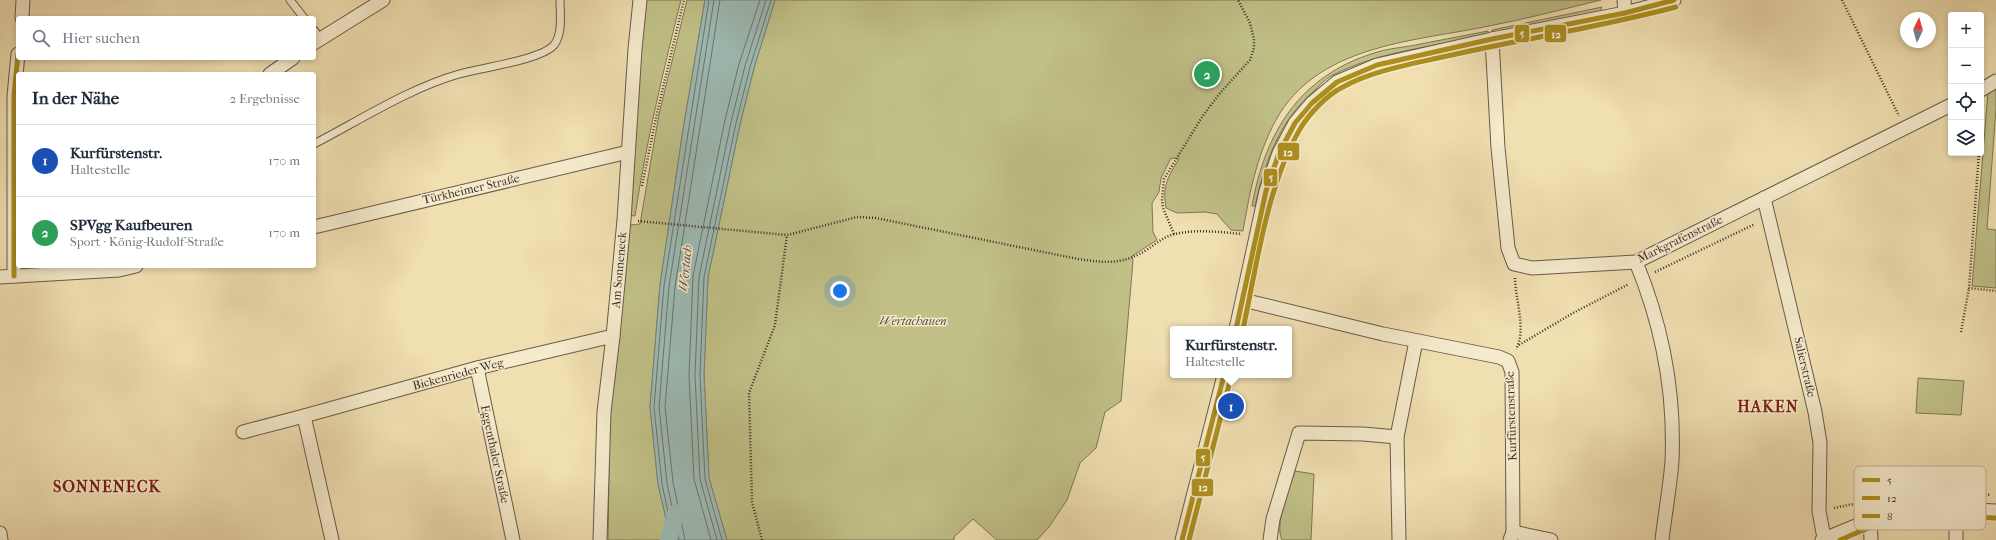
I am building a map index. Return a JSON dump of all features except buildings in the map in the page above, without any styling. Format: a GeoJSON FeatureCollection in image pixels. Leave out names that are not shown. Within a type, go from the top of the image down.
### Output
{"type":"FeatureCollection","features":[{"type":"Feature","properties":{"kind":"street"},"geometry":{"type":"LineString","coordinates":[[22,16],[24,0]]}},
{"type":"Feature","properties":{"kind":"street"},"geometry":{"type":"LineString","coordinates":[[316,37],[383,0]]}},
{"type":"Feature","properties":{"kind":"street","name":"Am Sonneneck"},"geometry":{"type":"LineString","coordinates":[[600,540],[604,412],[613,336],[640,0]]}},
{"type":"Feature","properties":{"kind":"street"},"geometry":{"type":"LineString","coordinates":[[1237,326],[1266,191],[1279,153],[1295,123],[1312,103],[1337,82],[1377,65],[1492,39],[1625,6],[1674,0]]}},
{"type":"Feature","properties":{"kind":"street"},"geometry":{"type":"LineString","coordinates":[[1492,39],[1498,148],[1508,248],[1514,264]]}},
{"type":"Feature","properties":{"kind":"street"},"geometry":{"type":"LineString","coordinates":[[16,72],[17,60]]}},
{"type":"Feature","properties":{"kind":"street"},"geometry":{"type":"LineString","coordinates":[[273,72],[290,60]]}},
{"type":"Feature","properties":{"kind":"street"},"geometry":{"type":"LineString","coordinates":[[14,276],[14,96],[16,75]]}},
{"type":"Feature","properties":{"kind":"street"},"geometry":{"type":"LineString","coordinates":[[1984,88],[1996,81]]}},
{"type":"Feature","properties":{"kind":"street","name":"Markgrafenstraße"},"geometry":{"type":"LineString","coordinates":[[1514,264],[1532,268],[1636,262],[1948,107]]}},
{"type":"Feature","properties":{"kind":"street","name":"Türkheimer Straße"},"geometry":{"type":"LineString","coordinates":[[316,227],[628,152]]}},
{"type":"Feature","properties":{"kind":"street","name":"Salierstraße"},"geometry":{"type":"LineString","coordinates":[[1764,198],[1815,412],[1820,443],[1819,511],[1823,539]]}},
{"type":"Feature","properties":{"kind":"street"},"geometry":{"type":"LineString","coordinates":[[1636,262],[1660,335],[1670,394],[1672,462],[1662,540]]}},
{"type":"Feature","properties":{"kind":"street"},"geometry":{"type":"LineString","coordinates":[[0,277],[119,270],[128,268]]}},
{"type":"Feature","properties":{"kind":"street","name":"Kurfürstenstraße"},"geometry":{"type":"LineString","coordinates":[[1243,300],[1416,341],[1476,352],[1508,361],[1512,372],[1512,536]]}},
{"type":"Feature","properties":{"kind":"street","name":"Bickenrieder Weg"},"geometry":{"type":"LineString","coordinates":[[243,432],[477,368],[613,336]]}},
{"type":"Feature","properties":{"kind":"street"},"geometry":{"type":"LineString","coordinates":[[1399,540],[1397,437],[1416,341]]}},
{"type":"Feature","properties":{"kind":"street","name":"Eggenthaler Straße"},"geometry":{"type":"LineString","coordinates":[[477,368],[513,540]]}},
{"type":"Feature","properties":{"kind":"street"},"geometry":{"type":"LineString","coordinates":[[1182,540],[1223,378]]}},
{"type":"Feature","properties":{"kind":"street"},"geometry":{"type":"LineString","coordinates":[[304,416],[332,540]]}},
{"type":"Feature","properties":{"kind":"street"},"geometry":{"type":"LineString","coordinates":[[1270,540],[1273,519],[1299,434],[1363,434],[1397,437]]}},
{"type":"Feature","properties":{"kind":"street"},"geometry":{"type":"LineString","coordinates":[[1986,510],[1996,511]]}},
{"type":"Feature","properties":{"kind":"street"},"geometry":{"type":"LineString","coordinates":[[1823,539],[1854,526]]}},
{"type":"Feature","properties":{"kind":"street"},"geometry":{"type":"LineString","coordinates":[[0,533],[1,540]]}},
{"type":"Feature","properties":{"kind":"street"},"geometry":{"type":"LineString","coordinates":[[1512,536],[1551,540]]}},
{"type":"Feature","properties":{"kind":"lane"},"geometry":{"type":"LineString","coordinates":[[290,0],[302,16]]}},
{"type":"Feature","properties":{"kind":"lane"},"geometry":{"type":"LineString","coordinates":[[316,143],[424,87],[460,74],[502,65],[549,50],[555,44],[560,29],[560,0]]}},
{"type":"Feature","properties":{"kind":"path"},"geometry":{"type":"LineString","coordinates":[[642,187],[656,113],[684,0]]}},
{"type":"Feature","properties":{"kind":"path"},"geometry":{"type":"LineString","coordinates":[[1174,234],[1163,208],[1164,179],[1202,117],[1220,93],[1250,60],[1254,48],[1254,40],[1250,23],[1238,0]]}},
{"type":"Feature","properties":{"kind":"path"},"geometry":{"type":"LineString","coordinates":[[1842,0],[1905,129]]}},
{"type":"Feature","properties":{"kind":"path"},"geometry":{"type":"LineString","coordinates":[[1961,332],[1969,288],[1980,156]]}},
{"type":"Feature","properties":{"kind":"path"},"geometry":{"type":"LineString","coordinates":[[638,215],[637,220],[654,223],[786,235],[857,217],[876,218],[1078,259],[1106,262],[1122,261],[1174,234],[1204,230],[1245,234]]}},
{"type":"Feature","properties":{"kind":"path"},"geometry":{"type":"LineString","coordinates":[[762,540],[752,502],[749,393],[776,325],[786,235]]}},
{"type":"Feature","properties":{"kind":"path"},"geometry":{"type":"LineString","coordinates":[[1508,361],[1519,345],[1520,313],[1515,292],[1514,264]]}},
{"type":"Feature","properties":{"kind":"path"},"geometry":{"type":"LineString","coordinates":[[1969,288],[1996,291]]}},
{"type":"Feature","properties":{"kind":"green space"},"geometry":{"type":"Polygon","coordinates":[[[643,0],[681,0],[655,108],[635,216],[626,215],[643,0]]]}},
{"type":"Feature","properties":{"kind":"green space"},"geometry":{"type":"Polygon","coordinates":[[[687,0],[705,0],[683,130],[660,285],[650,407],[658,484],[671,540],[608,540],[610,412],[630,225],[640,224],[659,114],[687,0]]]}},
{"type":"Feature","properties":{"kind":"green space","name":"Wertachauen"},"geometry":{"type":"Polygon","coordinates":[[[775,0],[1601,0],[1517,20],[1374,49],[1346,59],[1321,72],[1299,90],[1280,113],[1272,127],[1260,155],[1243,231],[1231,230],[1217,214],[1205,212],[1177,213],[1166,208],[1165,188],[1179,159],[1171,158],[1161,178],[1159,192],[1152,203],[1153,232],[1157,240],[1132,256],[1133,261],[1121,401],[1105,412],[1096,448],[1080,463],[1067,500],[1049,527],[1037,540],[997,540],[973,519],[954,537],[954,540],[727,540],[709,478],[704,375],[708,277],[740,124],[754,68],[775,0]]]}},
{"type":"Feature","properties":{"kind":"green space"},"geometry":{"type":"Polygon","coordinates":[[[1602,7],[1600,12],[1493,35],[1492,30],[1602,7]]]}},
{"type":"Feature","properties":{"kind":"green space"},"geometry":{"type":"Polygon","coordinates":[[[1488,31],[1489,35],[1388,55],[1349,68],[1331,76],[1303,102],[1292,114],[1283,128],[1269,158],[1255,206],[1252,206],[1258,179],[1266,154],[1277,131],[1290,110],[1306,92],[1326,76],[1348,63],[1378,52],[1488,31]]]}},
{"type":"Feature","properties":{"kind":"green space"},"geometry":{"type":"Polygon","coordinates":[[[1996,88],[1996,109],[1987,229],[1996,230],[1996,288],[1972,286],[1983,156],[1984,156],[1988,92],[1996,88]]]}},
{"type":"Feature","properties":{"kind":"green space"},"geometry":{"type":"Polygon","coordinates":[[[1918,378],[1964,381],[1961,415],[1916,413],[1918,378]]]}},
{"type":"Feature","properties":{"kind":"green space"},"geometry":{"type":"Polygon","coordinates":[[[1295,471],[1314,474],[1311,540],[1282,540],[1280,533],[1281,516],[1295,471]]]}},
{"type":"Feature","properties":{"kind":"water","name":"Wertach"},"geometry":{"type":"Polygon","coordinates":[[[705,0],[775,0],[754,68],[740,124],[708,277],[704,375],[709,478],[727,540],[671,540],[658,484],[650,407],[660,285],[683,130],[705,0]]]}},
{"type":"Feature","properties":{"kind":"waterway"},"geometry":{"type":"LineString","coordinates":[[668,540],[676,513]]}},
{"type":"Feature","properties":{"kind":"transit line","name":"5"},"geometry":{"type":"LineString","coordinates":[[1237,326],[1266,191],[1279,153],[1295,123],[1312,103],[1337,82],[1377,65],[1492,39],[1625,13],[1674,0]]}},
{"type":"Feature","properties":{"kind":"transit line","name":"12"},"geometry":{"type":"LineString","coordinates":[[1244,326],[1264,226],[1279,175],[1300,129],[1313,112],[1335,91],[1353,82],[1393,68],[1619,21],[1676,7]]}},
{"type":"Feature","properties":{"kind":"transit line","name":"8"},"geometry":{"type":"LineString","coordinates":[[16,72],[17,60]]}},
{"type":"Feature","properties":{"kind":"transit line","name":"8"},"geometry":{"type":"LineString","coordinates":[[14,276],[14,96],[16,75]]}},
{"type":"Feature","properties":{"kind":"transit line","name":"5"},"geometry":{"type":"LineString","coordinates":[[1182,540],[1223,378]]}},
{"type":"Feature","properties":{"kind":"transit line","name":"12"},"geometry":{"type":"LineString","coordinates":[[1189,540],[1231,378]]}},
{"type":"Feature","properties":{"kind":"transit line","name":"12"},"geometry":{"type":"LineString","coordinates":[[1986,518],[1996,518]]}},
{"type":"Feature","properties":{"kind":"transit line","name":"12"},"geometry":{"type":"LineString","coordinates":[[1840,540],[1863,530]]}},
{"type":"Feature","properties":{"kind":"place","name":"SPVgg Kaufbeuren"},"geometry":{"type":"Point","coordinates":[1207,74]}},
{"type":"Feature","properties":{"kind":"place","name":"Kurfürstenstr."},"geometry":{"type":"Point","coordinates":[1231,406]}},
{"type":"Feature","properties":{"kind":"district","name":"HAKEN"},"geometry":{"type":"Point","coordinates":[1768,406]}},
{"type":"Feature","properties":{"kind":"district","name":"SONNENECK"},"geometry":{"type":"Point","coordinates":[107,486]}}]}
